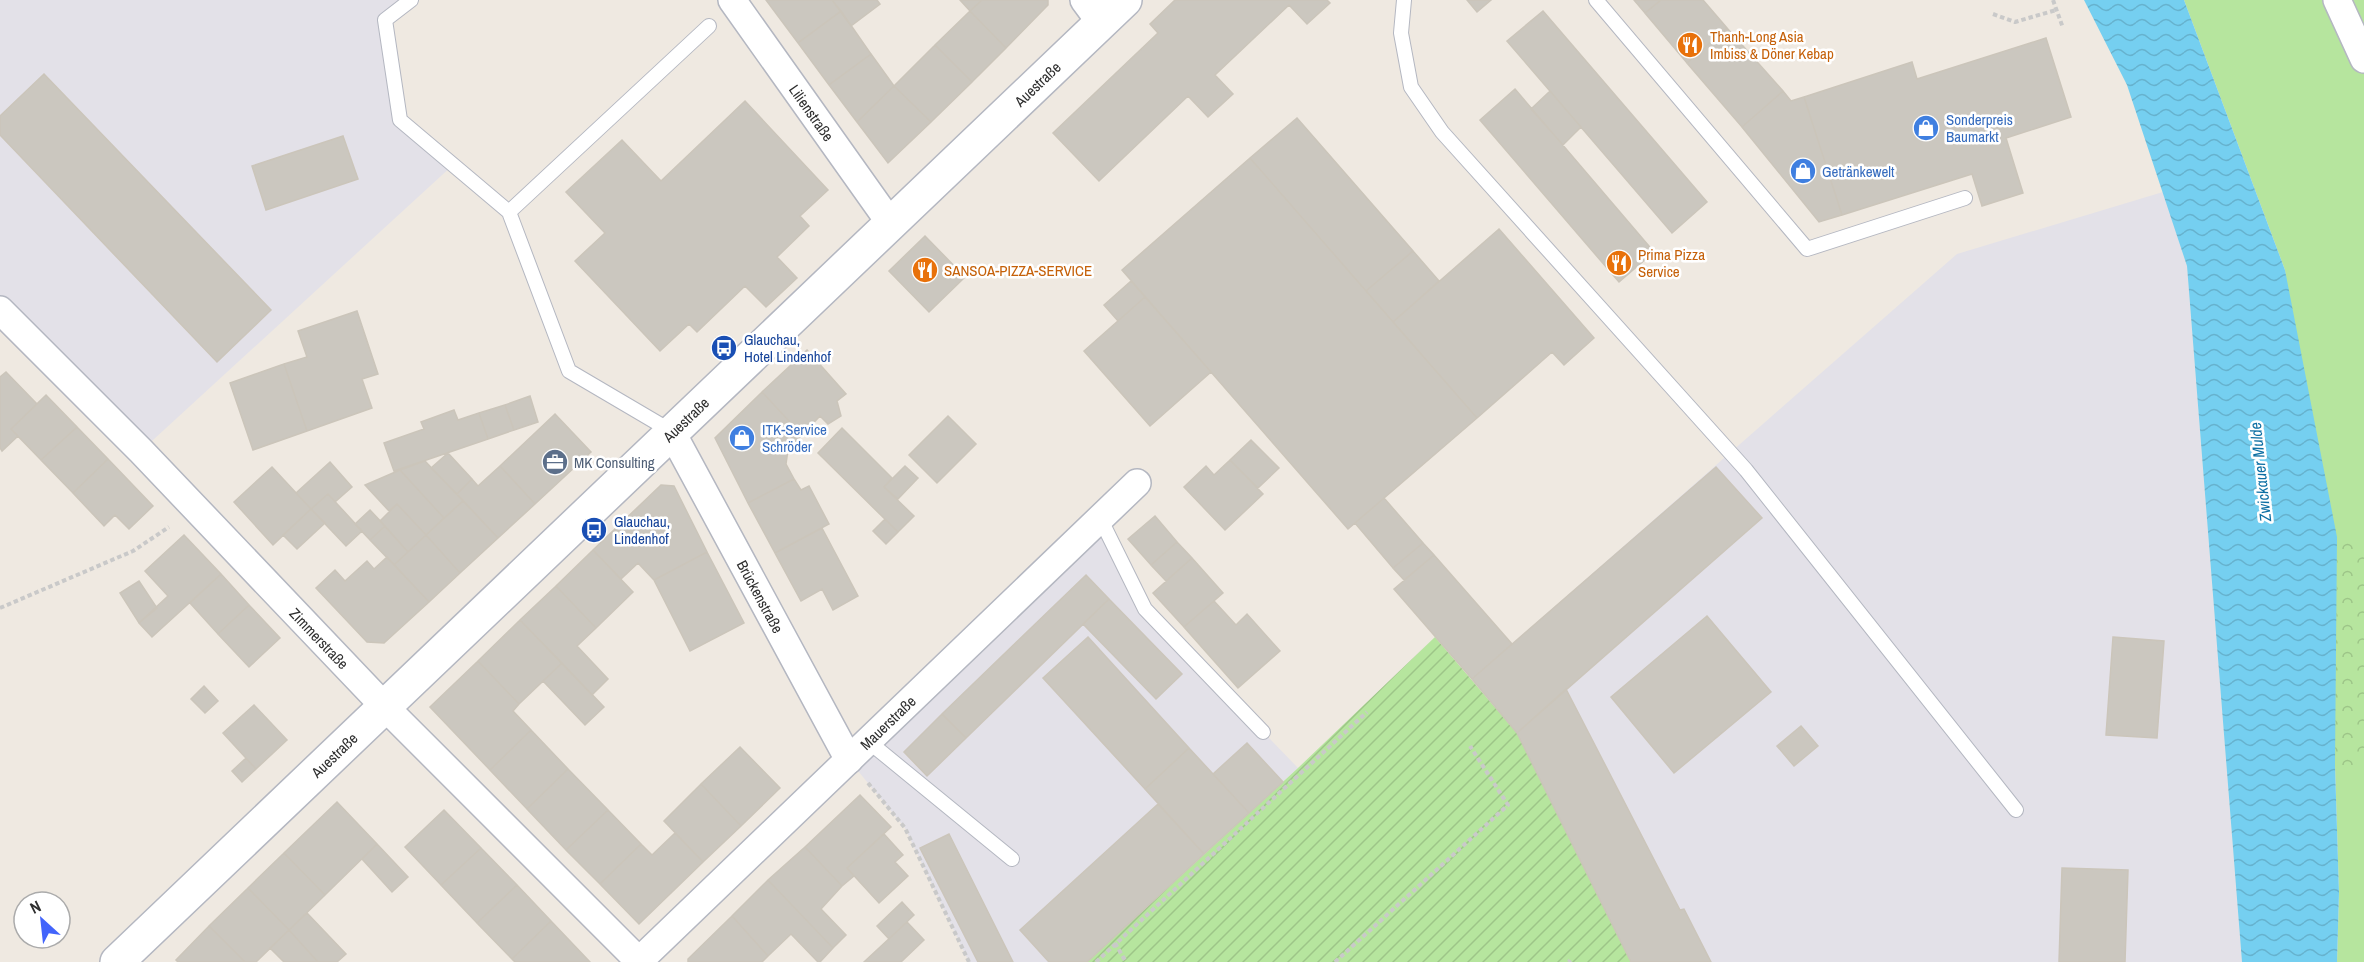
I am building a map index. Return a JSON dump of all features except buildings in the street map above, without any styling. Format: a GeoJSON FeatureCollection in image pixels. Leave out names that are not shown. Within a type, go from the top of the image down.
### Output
{"type":"FeatureCollection","features":[{"type":"Feature","properties":{"kind":"street","name":"Lilienstraße"},"geometry":{"type":"LineString","coordinates":[[732,0],[891,224]]}},
{"type":"Feature","properties":{"kind":"street","name":"Auestraße"},"geometry":{"type":"LineString","coordinates":[[117,962],[671,431],[891,224],[1092,12],[1125,0]]}},
{"type":"Feature","properties":{"kind":"street"},"geometry":{"type":"LineString","coordinates":[[2337,0],[2364,59]]}},
{"type":"Feature","properties":{"kind":"street","name":"Zimmerstraße"},"geometry":{"type":"LineString","coordinates":[[0,310],[196,508],[384,706],[639,962]]}},
{"type":"Feature","properties":{"kind":"street","name":"Brückenstraße"},"geometry":{"type":"LineString","coordinates":[[671,431],[859,751]]}},
{"type":"Feature","properties":{"kind":"street","name":"Mauerstraße"},"geometry":{"type":"LineString","coordinates":[[639,962],[1137,483]]}},
{"type":"Feature","properties":{"kind":"lane"},"geometry":{"type":"LineString","coordinates":[[411,0],[385,20],[400,120],[509,212],[569,371],[671,431]]}},
{"type":"Feature","properties":{"kind":"lane"},"geometry":{"type":"LineString","coordinates":[[1404,0],[1401,33],[1411,87],[1442,132],[1746,470],[2016,810]]}},
{"type":"Feature","properties":{"kind":"lane"},"geometry":{"type":"LineString","coordinates":[[1596,0],[1807,249],[1965,198]]}},
{"type":"Feature","properties":{"kind":"lane"},"geometry":{"type":"LineString","coordinates":[[509,212],[709,26]]}},
{"type":"Feature","properties":{"kind":"lane"},"geometry":{"type":"LineString","coordinates":[[1101,520],[1145,609],[1263,732]]}},
{"type":"Feature","properties":{"kind":"lane"},"geometry":{"type":"LineString","coordinates":[[859,751],[1012,859]]}},
{"type":"Feature","properties":{"kind":"path"},"geometry":{"type":"LineString","coordinates":[[2053,0],[2063,28]]}},
{"type":"Feature","properties":{"kind":"path"},"geometry":{"type":"LineString","coordinates":[[1993,14],[2014,22],[2056,10]]}},
{"type":"Feature","properties":{"kind":"path"},"geometry":{"type":"LineString","coordinates":[[0,608],[133,551],[196,508]]}},
{"type":"Feature","properties":{"kind":"path"},"geometry":{"type":"LineString","coordinates":[[1096,962],[1367,712]]}},
{"type":"Feature","properties":{"kind":"path"},"geometry":{"type":"LineString","coordinates":[[1335,962],[1508,805],[1470,746]]}},
{"type":"Feature","properties":{"kind":"path"},"geometry":{"type":"LineString","coordinates":[[859,751],[905,828],[969,962]]}},
{"type":"Feature","properties":{"kind":"path"},"geometry":{"type":"LineString","coordinates":[[1115,943],[1126,962]]}},
{"type":"Feature","properties":{"kind":"shaded area"},"geometry":{"type":"Polygon","coordinates":[[[0,0],[411,0],[385,20],[400,120],[453,165],[141,451],[0,310],[0,0]]]}},
{"type":"Feature","properties":{"kind":"shaded area"},"geometry":{"type":"Polygon","coordinates":[[[2163,192],[2187,266],[2242,962],[1631,962],[1517,733],[1472,679],[1957,254],[2163,192]]]}},
{"type":"Feature","properties":{"kind":"shaded area"},"geometry":{"type":"Polygon","coordinates":[[[1101,520],[1145,609],[1298,768],[1087,962],[969,962],[905,828],[849,760],[1101,520]]]}},
{"type":"Feature","properties":{"kind":"green space"},"geometry":{"type":"Polygon","coordinates":[[[2184,0],[2364,0],[2364,962],[2337,962],[2339,893],[2335,765],[2285,270],[2184,0]]]}},
{"type":"Feature","properties":{"kind":"green space"},"geometry":{"type":"Polygon","coordinates":[[[2337,537],[2364,537],[2364,765],[2335,765],[2337,537]]]}},
{"type":"Feature","properties":{"kind":"green space"},"geometry":{"type":"Polygon","coordinates":[[[1435,637],[1517,733],[1631,962],[1087,962],[1298,768],[1435,637]]]}},
{"type":"Feature","properties":{"kind":"water","name":"Zwickauer Mulde"},"geometry":{"type":"Polygon","coordinates":[[[2084,0],[2184,0],[2285,270],[2337,537],[2335,765],[2339,893],[2337,962],[2242,962],[2187,266],[2127,85],[2084,0]]]}},
{"type":"Feature","properties":{"kind":"place","name":"Thanh-Long Asia Imbiss & Döner Kebap"},"geometry":{"type":"Point","coordinates":[1690,45]}},
{"type":"Feature","properties":{"kind":"place","name":"Sonderpreis Baumarkt"},"geometry":{"type":"Point","coordinates":[1926,128]}},
{"type":"Feature","properties":{"kind":"place","name":"Getränkewelt"},"geometry":{"type":"Point","coordinates":[1803,171]}},
{"type":"Feature","properties":{"kind":"place","name":"Prima Pizza Service"},"geometry":{"type":"Point","coordinates":[1619,263]}},
{"type":"Feature","properties":{"kind":"place","name":"SANSOA-PIZZA-SERVICE"},"geometry":{"type":"Point","coordinates":[925,270]}},
{"type":"Feature","properties":{"kind":"place","name":"Glauchau, Hotel Lindenhof"},"geometry":{"type":"Point","coordinates":[724,348]}},
{"type":"Feature","properties":{"kind":"place","name":"ITK-Service Schröder"},"geometry":{"type":"Point","coordinates":[742,438]}},
{"type":"Feature","properties":{"kind":"place","name":"MK Consulting"},"geometry":{"type":"Point","coordinates":[555,462]}},
{"type":"Feature","properties":{"kind":"place","name":"Glauchau, Lindenhof"},"geometry":{"type":"Point","coordinates":[594,530]}}]}
